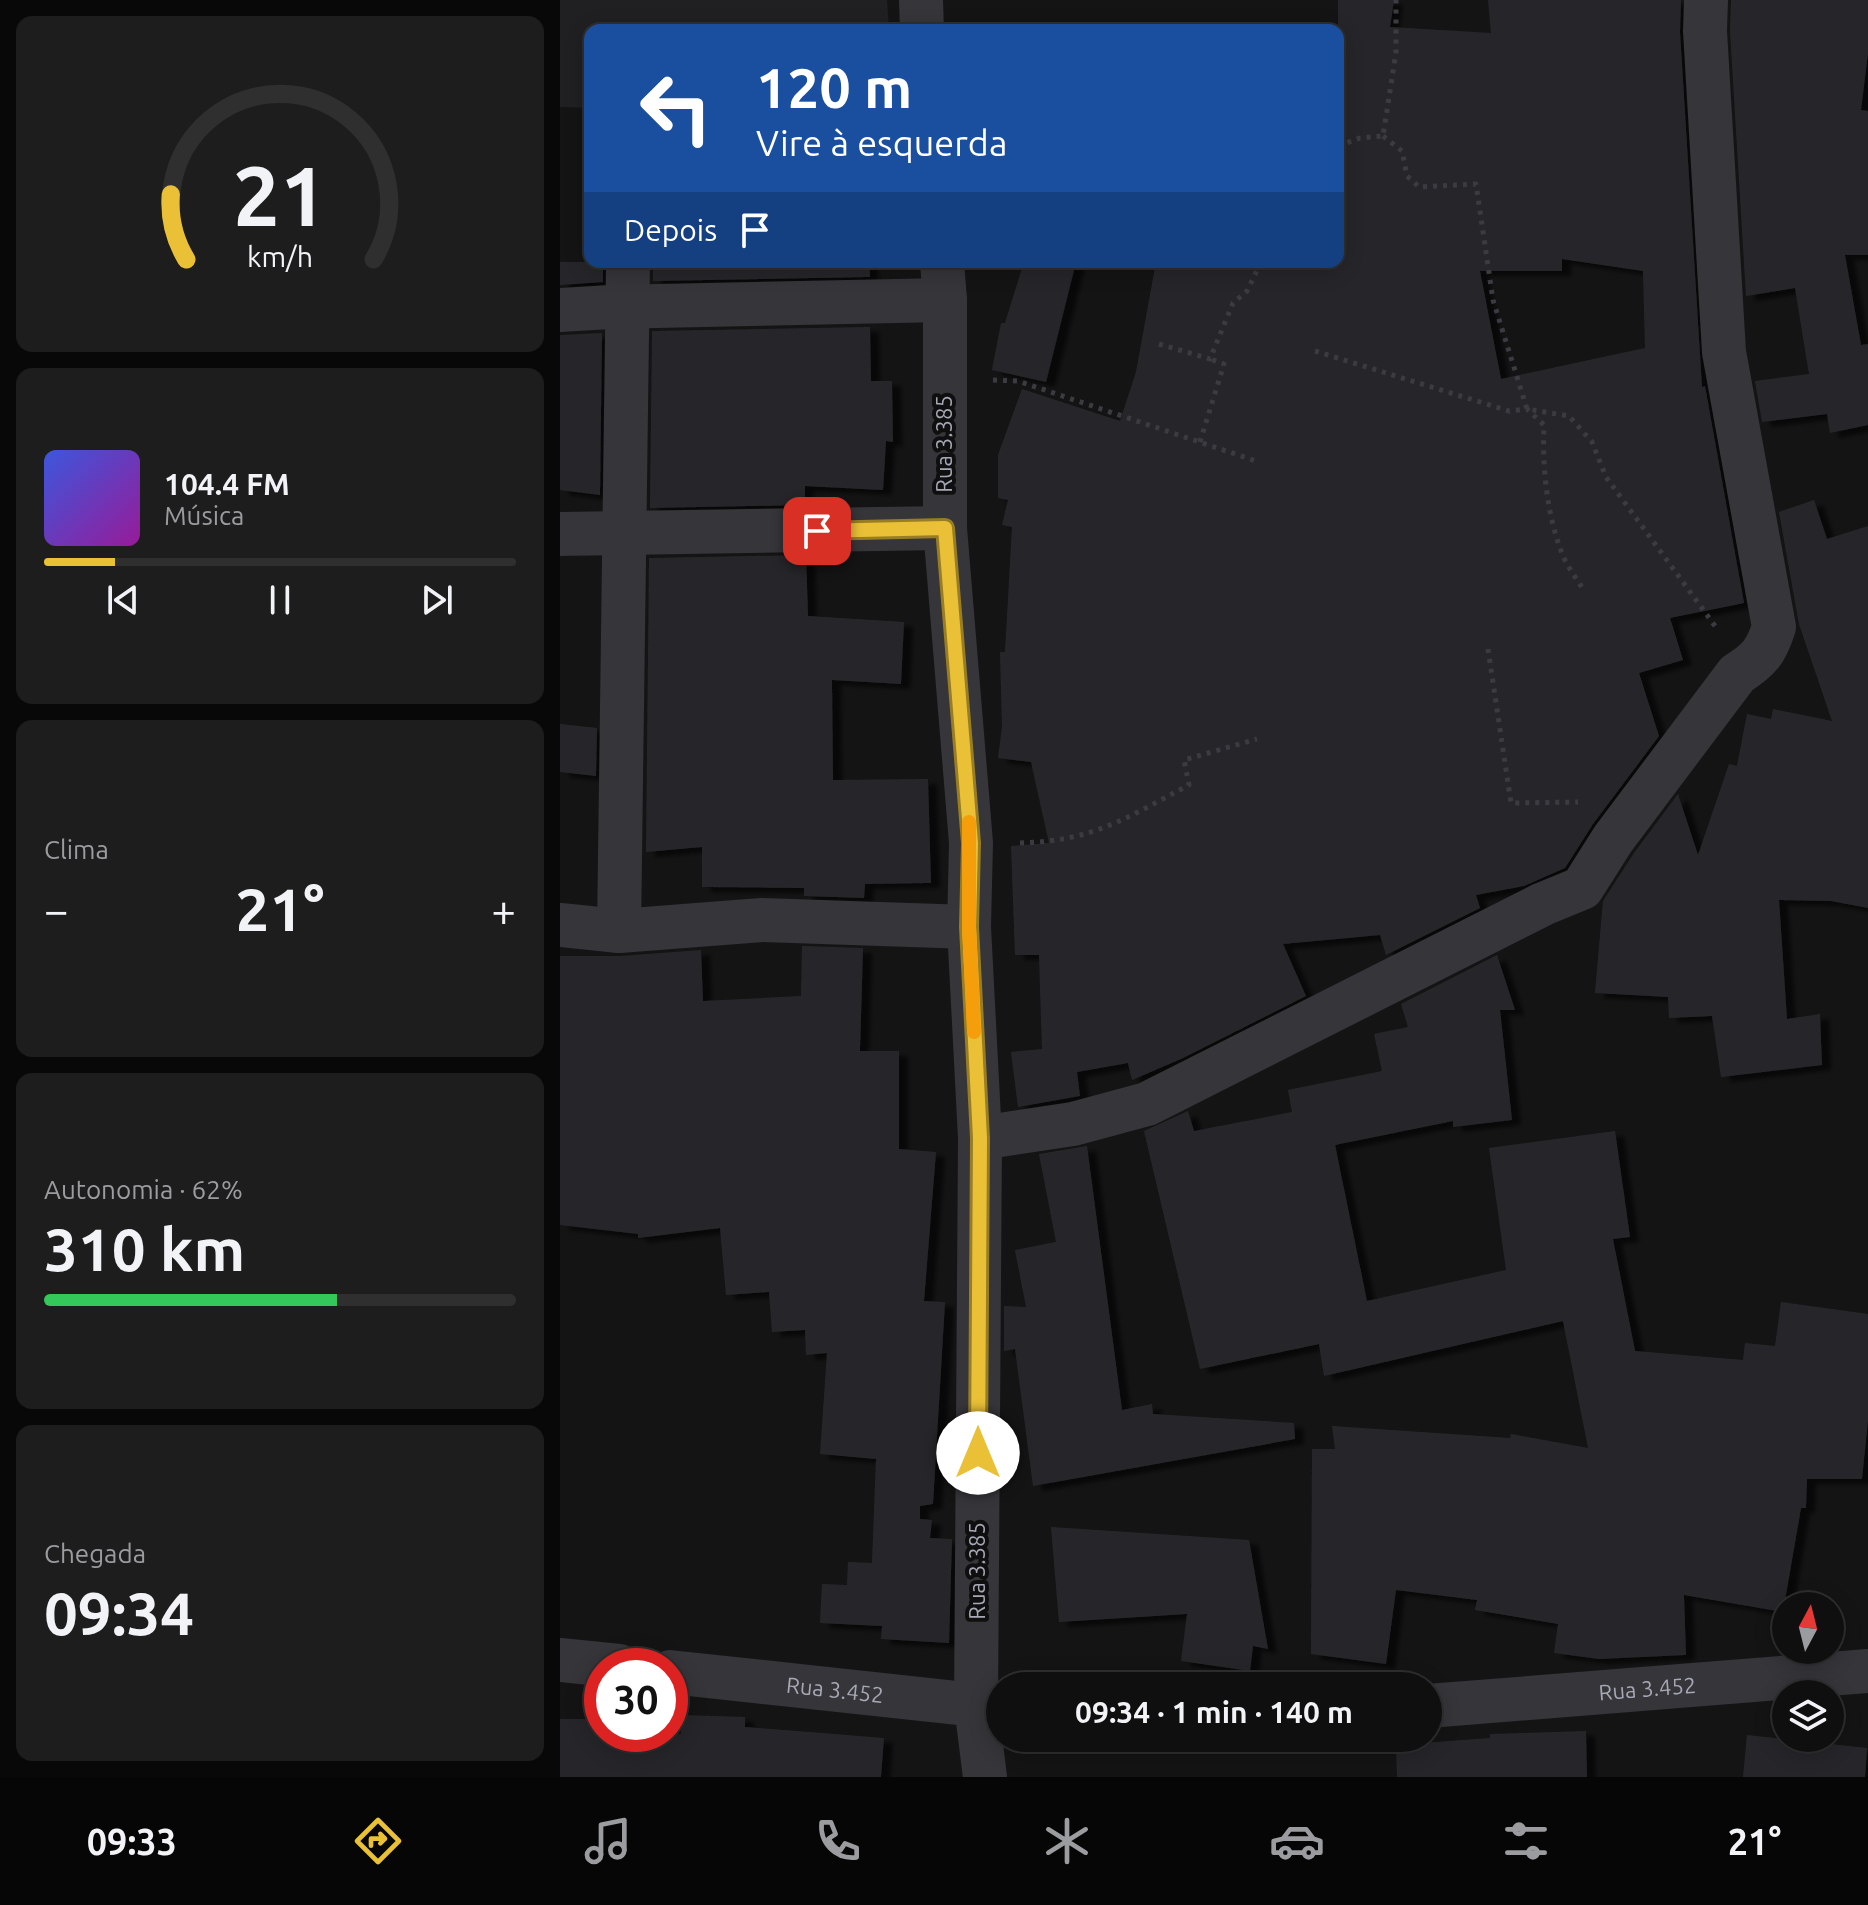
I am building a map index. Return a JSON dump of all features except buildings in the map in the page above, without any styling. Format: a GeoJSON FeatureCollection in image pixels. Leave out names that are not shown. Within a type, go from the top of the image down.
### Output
{"type":"FeatureCollection","features":[{"type":"Feature","properties":{"kind":"street"},"geometry":{"type":"LineString","coordinates":[[921,0],[922,24]]}},
{"type":"Feature","properties":{"kind":"street"},"geometry":{"type":"LineString","coordinates":[[980,1138],[1073,1124],[1147,1104],[1543,904],[1582,888],[1613,839],[1737,674],[1768,648],[1774,627],[1724,352],[1705,31],[1706,0]]}},
{"type":"Feature","properties":{"kind":"street"},"geometry":{"type":"LineString","coordinates":[[619,931],[628,268]]}},
{"type":"Feature","properties":{"kind":"street"},"geometry":{"type":"LineString","coordinates":[[560,310],[944,281]]}},
{"type":"Feature","properties":{"kind":"street","name":"Rua 3.385"},"geometry":{"type":"LineString","coordinates":[[944,281],[945,528],[971,843],[969,927],[980,1138],[988,1672]]}},
{"type":"Feature","properties":{"kind":"street"},"geometry":{"type":"LineString","coordinates":[[560,534],[945,528]]}},
{"type":"Feature","properties":{"kind":"street"},"geometry":{"type":"LineString","coordinates":[[560,925],[619,931],[762,920],[969,927]]}},
{"type":"Feature","properties":{"kind":"street"},"geometry":{"type":"LineString","coordinates":[[560,1660],[584,1662]]}},
{"type":"Feature","properties":{"kind":"street","name":"Rua 3.452"},"geometry":{"type":"LineString","coordinates":[[1442,1705],[1868,1671]]}},
{"type":"Feature","properties":{"kind":"street","name":"Rua 3.452"},"geometry":{"type":"LineString","coordinates":[[688,1674],[986,1705]]}},
{"type":"Feature","properties":{"kind":"street","name":"Rua 3.385"},"geometry":{"type":"LineString","coordinates":[[985,1777],[986,1752]]}},
{"type":"Feature","properties":{"kind":"path"},"geometry":{"type":"LineString","coordinates":[[1383,136],[1396,52],[1396,0]]}},
{"type":"Feature","properties":{"kind":"path"},"geometry":{"type":"LineString","coordinates":[[1344,144],[1360,138],[1383,136],[1402,151],[1407,176],[1419,187],[1476,184],[1493,300],[1527,409],[1544,425],[1543,457],[1554,527],[1564,558],[1583,589]]}},
{"type":"Feature","properties":{"kind":"path"},"geometry":{"type":"LineString","coordinates":[[1210,359],[1233,303],[1247,291],[1258,268]]}},
{"type":"Feature","properties":{"kind":"path"},"geometry":{"type":"LineString","coordinates":[[1159,344],[1224,364],[1200,442]]}},
{"type":"Feature","properties":{"kind":"path"},"geometry":{"type":"LineString","coordinates":[[1315,351],[1509,411],[1527,409],[1569,416],[1592,442],[1606,477],[1712,624],[1753,663]]}},
{"type":"Feature","properties":{"kind":"path"},"geometry":{"type":"LineString","coordinates":[[944,379],[1018,381],[1259,462]]}},
{"type":"Feature","properties":{"kind":"path"},"geometry":{"type":"LineString","coordinates":[[1488,649],[1511,803],[1643,798]]}},
{"type":"Feature","properties":{"kind":"path"},"geometry":{"type":"LineString","coordinates":[[971,843],[1059,841],[1106,829],[1189,785],[1184,760],[1257,739]]}},
{"type":"Feature","properties":{"kind":"shaded area"},"geometry":{"type":"Polygon","coordinates":[[[560,0],[887,0],[889,24],[584,24],[584,108],[560,107],[560,0]]]}},
{"type":"Feature","properties":{"kind":"slow traffic"},"geometry":{"type":"LineString","coordinates":[[969,822],[969,927],[974,1032]]}},
{"type":"Feature","properties":{"kind":"route"},"geometry":{"type":"LineString","coordinates":[[817,531],[945,528],[971,843],[969,927],[980,1138],[978,1453]]}}]}
